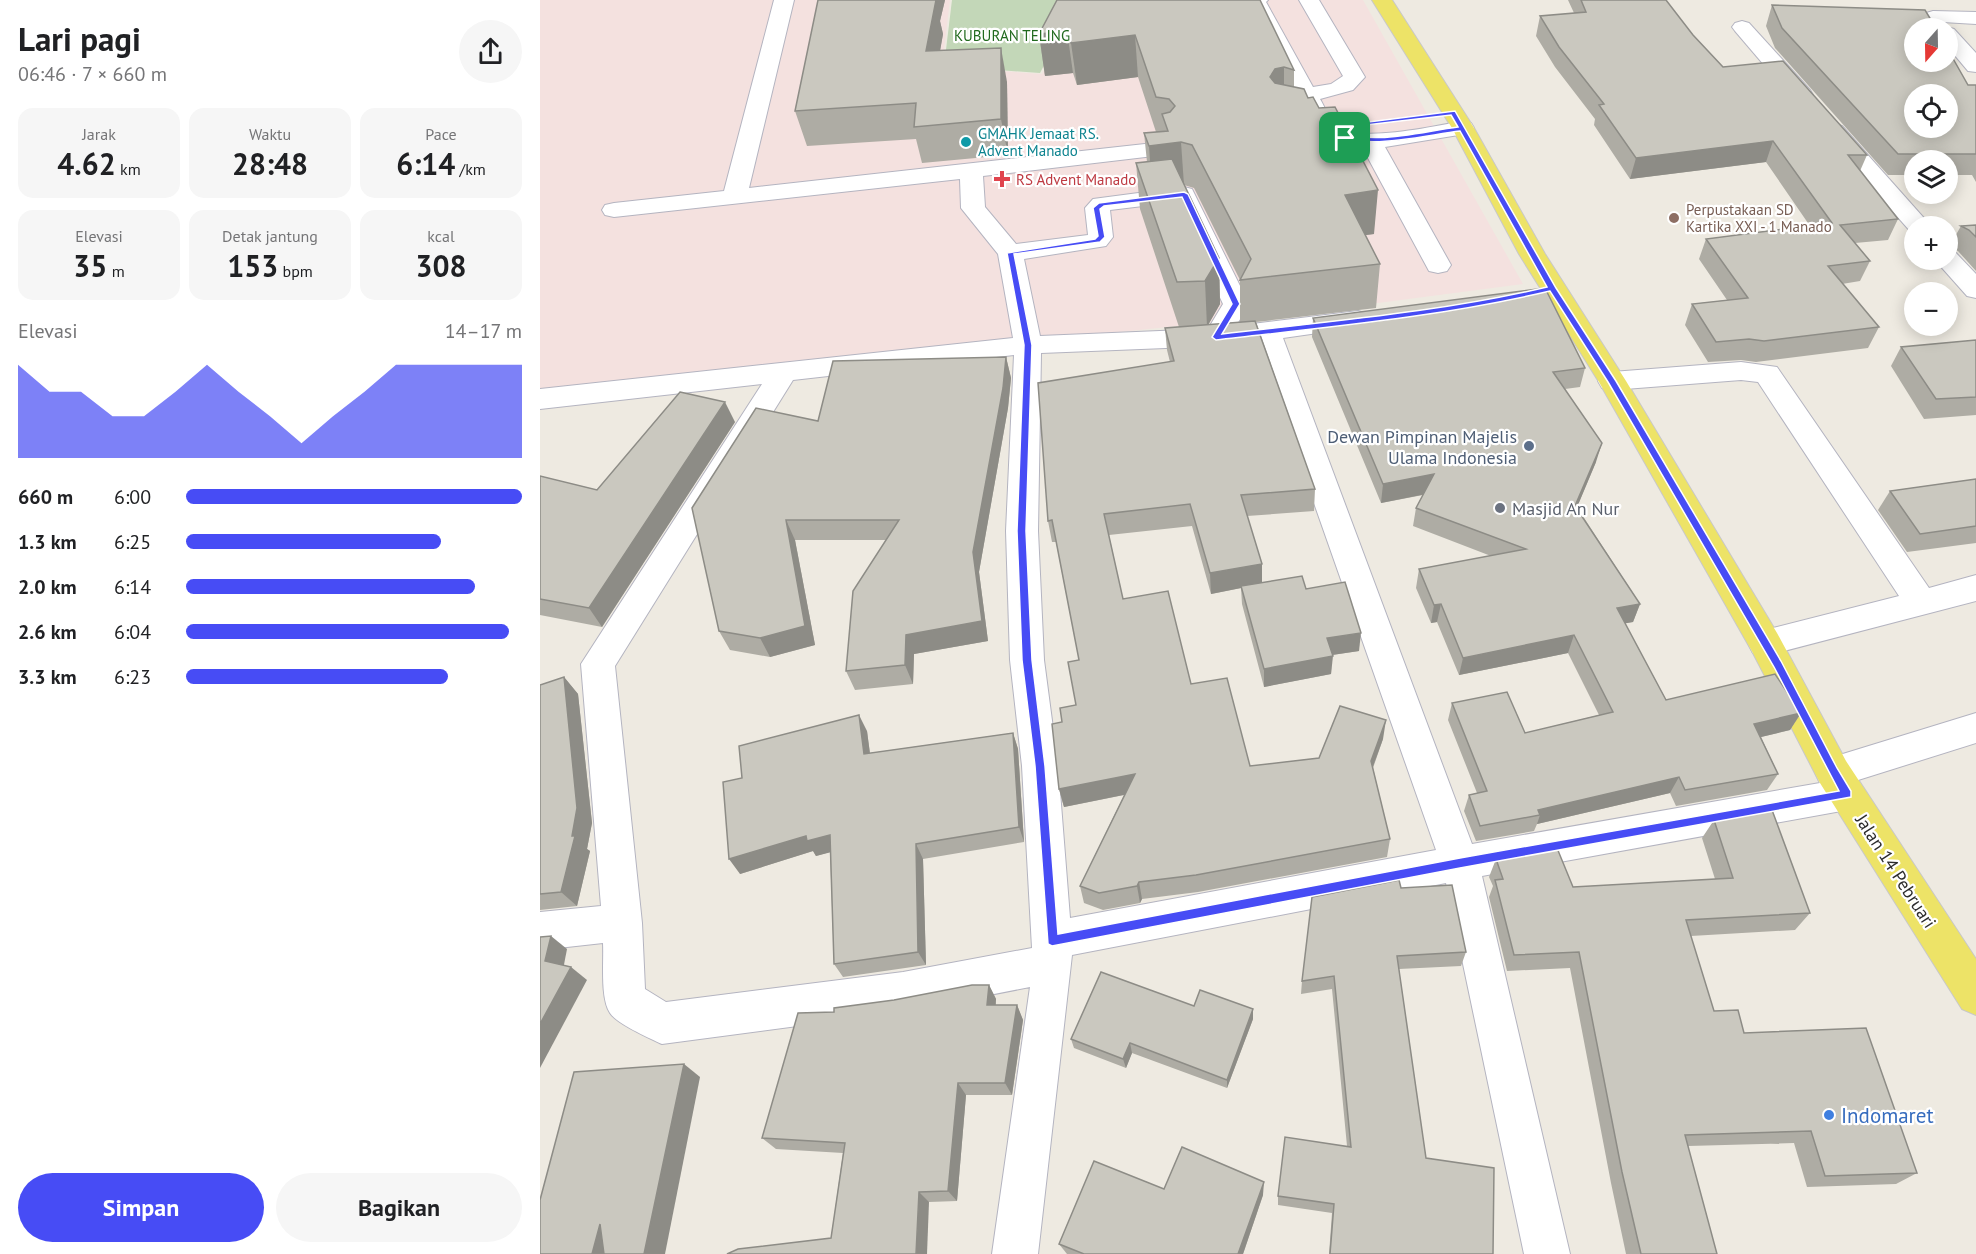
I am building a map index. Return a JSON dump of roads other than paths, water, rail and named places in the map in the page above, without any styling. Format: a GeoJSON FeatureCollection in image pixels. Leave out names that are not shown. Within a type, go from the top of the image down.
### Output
{"type":"FeatureCollection","features":[{"type":"Feature","properties":{"kind":"main road","name":"Jalan 14 Pebruari"},"geometry":{"type":"LineString","coordinates":[[1382,0],[1457,120],[1540,291],[1612,381],[1765,643],[1840,783],[1976,995]]}},
{"type":"Feature","properties":{"kind":"street"},"geometry":{"type":"LineString","coordinates":[[735,196],[784,0]]}},
{"type":"Feature","properties":{"kind":"street"},"geometry":{"type":"LineString","coordinates":[[1258,0],[1256,2],[1325,128],[1345,138],[1370,141],[1457,120]]}},
{"type":"Feature","properties":{"kind":"street"},"geometry":{"type":"LineString","coordinates":[[1306,94],[1326,92],[1349,84],[1354,77],[1309,0]]}},
{"type":"Feature","properties":{"kind":"street"},"geometry":{"type":"LineString","coordinates":[[1932,17],[1976,18]]}},
{"type":"Feature","properties":{"kind":"street"},"geometry":{"type":"LineString","coordinates":[[1742,27],[1909,216]]}},
{"type":"Feature","properties":{"kind":"street"},"geometry":{"type":"LineString","coordinates":[[1958,46],[1976,66]]}},
{"type":"Feature","properties":{"kind":"street"},"geometry":{"type":"LineString","coordinates":[[1291,127],[1325,128],[1457,120]]}},
{"type":"Feature","properties":{"kind":"street"},"geometry":{"type":"LineString","coordinates":[[614,210],[1100,156],[1160,141]]}},
{"type":"Feature","properties":{"kind":"street"},"geometry":{"type":"LineString","coordinates":[[1370,141],[1438,265]]}},
{"type":"Feature","properties":{"kind":"street"},"geometry":{"type":"LineString","coordinates":[[971,170],[973,208],[1010,253],[1028,345],[1022,531],[1027,660],[1040,766],[1053,952],[1015,1254]]}},
{"type":"Feature","properties":{"kind":"street"},"geometry":{"type":"LineString","coordinates":[[1010,253],[1097,241],[1101,237],[1097,208],[1102,204],[1184,194],[1236,304],[1216,337]]}},
{"type":"Feature","properties":{"kind":"street"},"geometry":{"type":"LineString","coordinates":[[1958,270],[1976,291]]}},
{"type":"Feature","properties":{"kind":"street"},"geometry":{"type":"LineString","coordinates":[[540,399],[1028,345],[1216,337],[1382,318]]}},
{"type":"Feature","properties":{"kind":"street"},"geometry":{"type":"LineString","coordinates":[[1267,330],[1460,863],[1494,1003],[1547,1254]]}},
{"type":"Feature","properties":{"kind":"street"},"geometry":{"type":"LineString","coordinates":[[1612,381],[1741,371],[1758,371],[1771,376],[1921,603]]}},
{"type":"Feature","properties":{"kind":"street"},"geometry":{"type":"LineString","coordinates":[[784,372],[598,664],[622,923],[625,1000],[662,1023],[903,992],[1053,952],[1840,783],[1976,728]]}},
{"type":"Feature","properties":{"kind":"street"},"geometry":{"type":"LineString","coordinates":[[1765,643],[1976,588]]}},
{"type":"Feature","properties":{"kind":"street"},"geometry":{"type":"LineString","coordinates":[[540,931],[622,923]]}},
{"type":"Feature","properties":{"kind":"place","name":"GMAHK Jemaat RS. Advent Manado"},"geometry":{"type":"Point","coordinates":[966,142]}},
{"type":"Feature","properties":{"kind":"place","name":"RS Advent Manado"},"geometry":{"type":"Point","coordinates":[1002,179]}},
{"type":"Feature","properties":{"kind":"place","name":"Perpustakaan SD Kartika XXI - 1 Manado"},"geometry":{"type":"Point","coordinates":[1674,218]}},
{"type":"Feature","properties":{"kind":"place","name":"Dewan Pimpinan Majelis Ulama Indonesia"},"geometry":{"type":"Point","coordinates":[1529,446]}},
{"type":"Feature","properties":{"kind":"place","name":"Masjid An Nur"},"geometry":{"type":"Point","coordinates":[1500,508]}},
{"type":"Feature","properties":{"kind":"place","name":"Indomaret"},"geometry":{"type":"Point","coordinates":[1829,1115]}},
{"type":"Feature","properties":{"kind":"park label","name":"KUBURAN TELING"},"geometry":{"type":"Point","coordinates":[1012,35]}}]}
